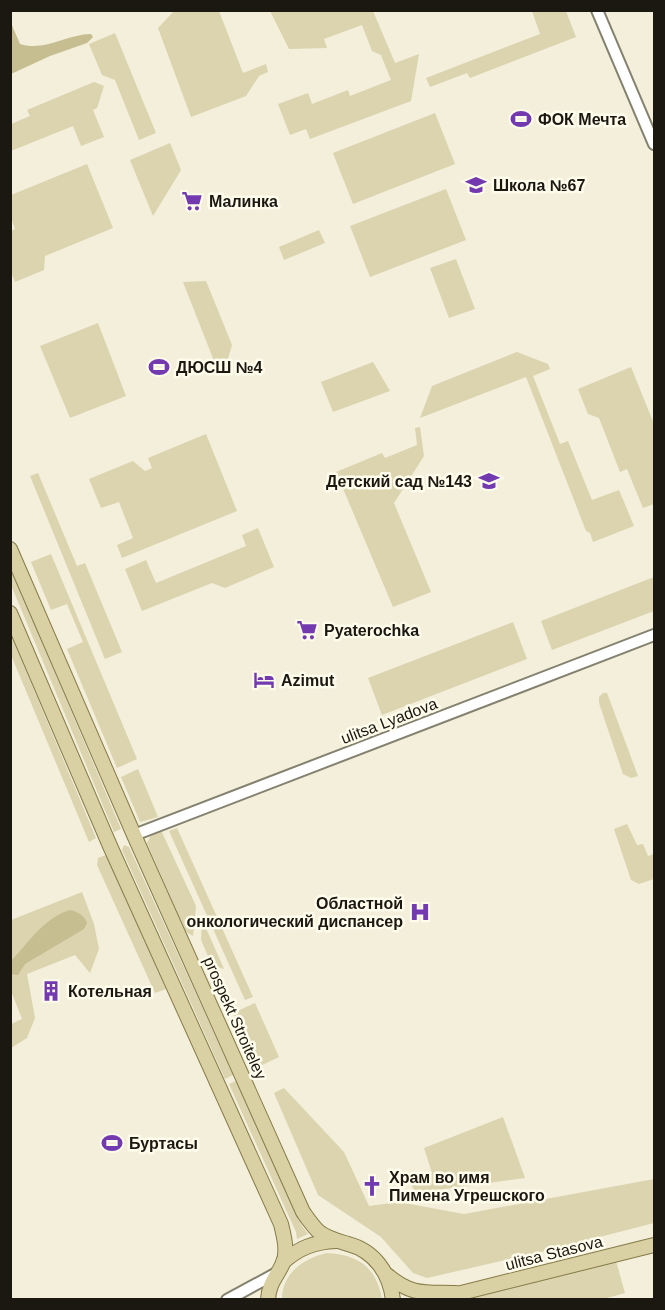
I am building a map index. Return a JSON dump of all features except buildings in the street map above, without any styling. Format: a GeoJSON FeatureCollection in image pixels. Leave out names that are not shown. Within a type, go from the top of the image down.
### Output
{"type":"FeatureCollection","features":[{"type":"Feature","properties":{"kind":"main road","name":"prospekt Stroiteley"},"geometry":{"type":"LineString","coordinates":[[10,549],[134,835],[303,1212],[319,1232],[336,1241],[351,1244],[376,1260],[386,1273],[392,1287],[393,1299]]}},
{"type":"Feature","properties":{"kind":"main road"},"geometry":{"type":"LineString","coordinates":[[10,614],[110,846],[281,1224],[284,1239],[283,1262]]}},
{"type":"Feature","properties":{"kind":"main road"},"geometry":{"type":"LineString","coordinates":[[268,1299],[275,1274],[294,1252],[321,1241],[336,1241]]}},
{"type":"Feature","properties":{"kind":"main road","name":"ulitsa Stasova"},"geometry":{"type":"LineString","coordinates":[[445,1299],[461,1293],[654,1245]]}},
{"type":"Feature","properties":{"kind":"main road","name":"ulitsa Stasova"},"geometry":{"type":"LineString","coordinates":[[386,1273],[396,1282],[415,1292],[461,1293]]}},
{"type":"Feature","properties":{"kind":"street"},"geometry":{"type":"LineString","coordinates":[[597,10],[654,144]]}},
{"type":"Feature","properties":{"kind":"street","name":"ulitsa Lyadova"},"geometry":{"type":"LineString","coordinates":[[134,835],[654,634]]}},
{"type":"Feature","properties":{"kind":"street"},"geometry":{"type":"LineString","coordinates":[[228,1299],[275,1274]]}},
{"type":"Feature","properties":{"kind":"street"},"geometry":{"type":"LineString","coordinates":[[228,1299],[246,1299]]}},
{"type":"Feature","properties":{"kind":"shaded area"},"geometry":{"type":"Polygon","coordinates":[[[174,11],[219,11],[243,73],[266,64],[268,72],[259,76],[246,96],[191,117],[158,28],[174,11]]]}},
{"type":"Feature","properties":{"kind":"shaded area"},"geometry":{"type":"Polygon","coordinates":[[[270,11],[373,11],[395,63],[419,54],[411,101],[310,139],[306,129],[290,135],[278,104],[308,93],[312,104],[348,90],[350,96],[391,80],[381,55],[372,51],[362,25],[324,39],[327,48],[289,49],[270,11]]]}},
{"type":"Feature","properties":{"kind":"shaded area"},"geometry":{"type":"Polygon","coordinates":[[[532,11],[566,11],[576,37],[470,78],[467,73],[430,87],[426,78],[540,34],[532,11]]]}},
{"type":"Feature","properties":{"kind":"shaded area"},"geometry":{"type":"Polygon","coordinates":[[[11,23],[20,44],[29,46],[38,46],[82,35],[91,34],[93,37],[87,43],[50,56],[11,74],[11,23]]]}},
{"type":"Feature","properties":{"kind":"shaded area"},"geometry":{"type":"Polygon","coordinates":[[[115,33],[156,133],[139,140],[115,80],[102,75],[89,44],[115,33]]]}},
{"type":"Feature","properties":{"kind":"shaded area"},"geometry":{"type":"Polygon","coordinates":[[[94,82],[104,86],[97,108],[93,110],[104,137],[81,146],[73,126],[11,151],[11,124],[30,116],[27,110],[94,82]]]}},
{"type":"Feature","properties":{"kind":"shaded area"},"geometry":{"type":"Polygon","coordinates":[[[435,113],[455,164],[353,204],[333,153],[435,113]]]}},
{"type":"Feature","properties":{"kind":"shaded area"},"geometry":{"type":"Polygon","coordinates":[[[170,143],[181,170],[153,216],[130,160],[170,143]]]}},
{"type":"Feature","properties":{"kind":"shaded area"},"geometry":{"type":"Polygon","coordinates":[[[87,164],[113,228],[45,256],[44,270],[15,282],[11,272],[11,231],[15,229],[11,218],[11,195],[87,164]]]}},
{"type":"Feature","properties":{"kind":"shaded area"},"geometry":{"type":"Polygon","coordinates":[[[446,189],[466,240],[370,277],[350,226],[446,189]]]}},
{"type":"Feature","properties":{"kind":"shaded area"},"geometry":{"type":"Polygon","coordinates":[[[319,230],[325,243],[284,260],[279,247],[319,230]]]}},
{"type":"Feature","properties":{"kind":"shaded area"},"geometry":{"type":"Polygon","coordinates":[[[456,259],[475,309],[449,318],[430,268],[456,259]]]}},
{"type":"Feature","properties":{"kind":"shaded area"},"geometry":{"type":"Polygon","coordinates":[[[206,281],[232,345],[227,362],[216,366],[183,282],[206,281]]]}},
{"type":"Feature","properties":{"kind":"shaded area"},"geometry":{"type":"Polygon","coordinates":[[[98,323],[126,396],[70,418],[40,346],[98,323]]]}},
{"type":"Feature","properties":{"kind":"shaded area"},"geometry":{"type":"Polygon","coordinates":[[[517,352],[548,364],[550,369],[533,376],[560,444],[568,441],[592,500],[619,490],[634,526],[593,542],[590,533],[586,531],[526,377],[420,418],[432,386],[517,352]]]}},
{"type":"Feature","properties":{"kind":"shaded area"},"geometry":{"type":"Polygon","coordinates":[[[373,362],[390,391],[333,412],[321,382],[373,362]]]}},
{"type":"Feature","properties":{"kind":"shaded area"},"geometry":{"type":"Polygon","coordinates":[[[631,367],[654,424],[654,504],[643,508],[627,469],[620,472],[599,418],[588,414],[578,389],[631,367]]]}},
{"type":"Feature","properties":{"kind":"shaded area"},"geometry":{"type":"Polygon","coordinates":[[[420,427],[424,456],[394,503],[431,592],[393,607],[336,472],[382,453],[385,458],[417,445],[415,428],[420,427]]]}},
{"type":"Feature","properties":{"kind":"shaded area"},"geometry":{"type":"Polygon","coordinates":[[[206,434],[237,511],[122,558],[117,545],[133,538],[119,502],[101,508],[89,479],[133,461],[145,471],[152,468],[148,458],[206,434]]]}},
{"type":"Feature","properties":{"kind":"shaded area"},"geometry":{"type":"Polygon","coordinates":[[[38,473],[77,566],[85,563],[122,652],[105,659],[30,476],[38,473]]]}},
{"type":"Feature","properties":{"kind":"shaded area"},"geometry":{"type":"Polygon","coordinates":[[[258,528],[274,567],[225,588],[212,583],[142,611],[125,569],[146,560],[156,583],[246,546],[242,535],[258,528]]]}},
{"type":"Feature","properties":{"kind":"shaded area"},"geometry":{"type":"Polygon","coordinates":[[[51,554],[137,759],[117,768],[67,649],[83,642],[67,604],[51,610],[31,562],[51,554]]]}},
{"type":"Feature","properties":{"kind":"shaded area"},"geometry":{"type":"Polygon","coordinates":[[[10,566],[121,829],[114,832],[11,585],[10,566]]]}},
{"type":"Feature","properties":{"kind":"shaded area"},"geometry":{"type":"Polygon","coordinates":[[[654,577],[654,611],[552,650],[541,621],[654,577]]]}},
{"type":"Feature","properties":{"kind":"shaded area"},"geometry":{"type":"Polygon","coordinates":[[[513,622],[527,659],[382,715],[368,678],[513,622]]]}},
{"type":"Feature","properties":{"kind":"shaded area"},"geometry":{"type":"Polygon","coordinates":[[[11,635],[96,838],[89,842],[11,655],[11,635]]]}},
{"type":"Feature","properties":{"kind":"shaded area"},"geometry":{"type":"Polygon","coordinates":[[[607,693],[638,776],[631,778],[623,774],[599,703],[599,697],[607,693]]]}},
{"type":"Feature","properties":{"kind":"shaded area"},"geometry":{"type":"Polygon","coordinates":[[[138,769],[158,817],[140,822],[121,777],[138,769]]]}},
{"type":"Feature","properties":{"kind":"shaded area"},"geometry":{"type":"Polygon","coordinates":[[[627,824],[637,845],[643,844],[648,856],[654,854],[654,879],[639,884],[631,880],[614,829],[627,824]]]}},
{"type":"Feature","properties":{"kind":"shaded area"},"geometry":{"type":"Polygon","coordinates":[[[160,828],[196,906],[193,936],[186,932],[147,843],[152,833],[160,828]]]}},
{"type":"Feature","properties":{"kind":"shaded area"},"geometry":{"type":"Polygon","coordinates":[[[177,828],[253,997],[245,1000],[169,831],[177,828]]]}},
{"type":"Feature","properties":{"kind":"shaded area"},"geometry":{"type":"Polygon","coordinates":[[[124,845],[129,847],[233,1075],[225,1079],[122,850],[124,845]]]}},
{"type":"Feature","properties":{"kind":"shaded area"},"geometry":{"type":"Polygon","coordinates":[[[106,855],[166,989],[155,993],[97,865],[98,858],[106,855]]]}},
{"type":"Feature","properties":{"kind":"shaded area"},"geometry":{"type":"Polygon","coordinates":[[[82,892],[94,924],[99,949],[90,973],[75,955],[27,974],[35,1018],[27,1038],[11,1048],[11,1024],[22,1019],[11,991],[11,920],[82,892]]]}},
{"type":"Feature","properties":{"kind":"shaded area"},"geometry":{"type":"Polygon","coordinates":[[[70,910],[84,918],[87,923],[84,929],[25,964],[18,975],[11,974],[11,961],[31,939],[53,918],[70,910]]]}},
{"type":"Feature","properties":{"kind":"shaded area"},"geometry":{"type":"Polygon","coordinates":[[[202,919],[224,969],[212,965],[201,940],[202,919]]]}},
{"type":"Feature","properties":{"kind":"shaded area"},"geometry":{"type":"Polygon","coordinates":[[[255,1003],[279,1057],[258,1067],[233,1013],[255,1003]]]}},
{"type":"Feature","properties":{"kind":"shaded area"},"geometry":{"type":"Polygon","coordinates":[[[236,1081],[302,1226],[308,1234],[297,1239],[296,1232],[229,1084],[236,1081]]]}},
{"type":"Feature","properties":{"kind":"shaded area"},"geometry":{"type":"Polygon","coordinates":[[[284,1088],[344,1152],[369,1206],[399,1202],[464,1214],[654,1179],[654,1223],[427,1278],[413,1273],[381,1237],[318,1195],[274,1093],[284,1088]]]}},
{"type":"Feature","properties":{"kind":"shaded area"},"geometry":{"type":"Polygon","coordinates":[[[503,1117],[525,1178],[416,1193],[410,1183],[432,1173],[424,1148],[503,1117]]]}},
{"type":"Feature","properties":{"kind":"shaded area"},"geometry":{"type":"Polygon","coordinates":[[[327,1253],[348,1257],[364,1265],[375,1279],[382,1299],[282,1299],[290,1274],[310,1259],[327,1253]]]}},
{"type":"Feature","properties":{"kind":"shaded area"},"geometry":{"type":"Polygon","coordinates":[[[616,1261],[625,1293],[600,1300],[464,1300],[616,1261]]]}},
{"type":"Feature","properties":{"kind":"place","name":"ФОК Мечта"},"geometry":{"type":"Point","coordinates":[521,119]}},
{"type":"Feature","properties":{"kind":"place","name":"Школа №67"},"geometry":{"type":"Point","coordinates":[476,185]}},
{"type":"Feature","properties":{"kind":"place","name":"Малинка"},"geometry":{"type":"Point","coordinates":[192,201]}},
{"type":"Feature","properties":{"kind":"place","name":"ДЮСШ №4"},"geometry":{"type":"Point","coordinates":[159,367]}},
{"type":"Feature","properties":{"kind":"place","name":"Детский сад №143"},"geometry":{"type":"Point","coordinates":[489,481]}},
{"type":"Feature","properties":{"kind":"place","name":"Pyaterochka"},"geometry":{"type":"Point","coordinates":[307,630]}},
{"type":"Feature","properties":{"kind":"place","name":"Azimut"},"geometry":{"type":"Point","coordinates":[264,680]}},
{"type":"Feature","properties":{"kind":"place","name":"Областной онкологический диспансер"},"geometry":{"type":"Point","coordinates":[420,912]}},
{"type":"Feature","properties":{"kind":"place","name":"Котельная"},"geometry":{"type":"Point","coordinates":[51,991]}},
{"type":"Feature","properties":{"kind":"place","name":"Буртасы"},"geometry":{"type":"Point","coordinates":[112,1143]}},
{"type":"Feature","properties":{"kind":"place","name":"Храм во имя Пимена Угрешского"},"geometry":{"type":"Point","coordinates":[372,1186]}}]}
